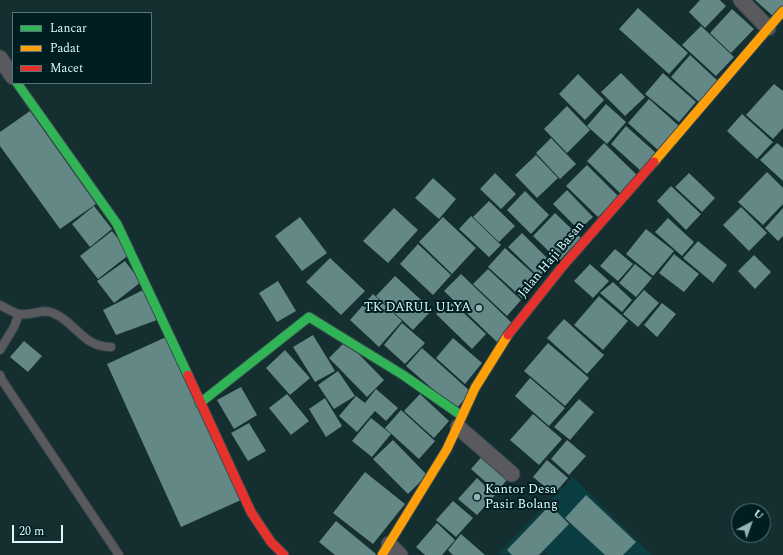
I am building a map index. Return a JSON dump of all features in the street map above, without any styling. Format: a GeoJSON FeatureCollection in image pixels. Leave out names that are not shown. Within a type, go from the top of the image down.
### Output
{"type":"FeatureCollection","features":[{"type":"Feature","properties":{"kind":"street"},"geometry":{"type":"LineString","coordinates":[[741,0],[768,28]]}},
{"type":"Feature","properties":{"kind":"street","name":"Jalan Haji Basan"},"geometry":{"type":"LineString","coordinates":[[386,549],[444,456],[475,388],[510,332],[562,267],[628,193],[783,11]]}},
{"type":"Feature","properties":{"kind":"street"},"geometry":{"type":"LineString","coordinates":[[0,58],[12,76]]}},
{"type":"Feature","properties":{"kind":"street"},"geometry":{"type":"LineString","coordinates":[[18,84],[117,224],[165,324],[250,512],[271,542],[284,555]]}},
{"type":"Feature","properties":{"kind":"street"},"geometry":{"type":"LineString","coordinates":[[200,403],[309,317],[404,375],[460,421],[512,474]]}},
{"type":"Feature","properties":{"kind":"street"},"geometry":{"type":"LineString","coordinates":[[386,549],[400,555]]}},
{"type":"Feature","properties":{"kind":"lane"},"geometry":{"type":"LineString","coordinates":[[0,305],[19,314],[33,313],[42,310],[54,313],[89,342],[101,347],[110,347]]}},
{"type":"Feature","properties":{"kind":"lane"},"geometry":{"type":"LineString","coordinates":[[0,350],[14,327],[19,314]]}},
{"type":"Feature","properties":{"kind":"lane"},"geometry":{"type":"LineString","coordinates":[[0,374],[2,380],[32,426],[119,555]]}},
{"type":"Feature","properties":{"kind":"shaded area"},"geometry":{"type":"Polygon","coordinates":[[[573,477],[652,555],[623,555],[636,542],[586,495],[565,518],[605,555],[548,555],[545,552],[539,555],[569,524],[550,505],[507,550],[512,555],[498,554],[573,477]]]}},
{"type":"Feature","properties":{"kind":"building"},"geometry":{"type":"Polygon","coordinates":[[[700,0],[720,0],[726,6],[705,28],[689,12],[700,0]]]}},
{"type":"Feature","properties":{"kind":"building"},"geometry":{"type":"Polygon","coordinates":[[[755,0],[783,0],[783,7],[774,17],[755,0]]]}},
{"type":"Feature","properties":{"kind":"building"},"geometry":{"type":"Polygon","coordinates":[[[638,8],[688,53],[669,74],[619,29],[638,8]]]}},
{"type":"Feature","properties":{"kind":"building"},"geometry":{"type":"Polygon","coordinates":[[[732,9],[754,29],[731,53],[710,33],[732,9]]]}},
{"type":"Feature","properties":{"kind":"building"},"geometry":{"type":"Polygon","coordinates":[[[701,26],[734,57],[716,76],[682,45],[701,26]]]}},
{"type":"Feature","properties":{"kind":"building"},"geometry":{"type":"Polygon","coordinates":[[[690,55],[718,81],[699,102],[671,77],[690,55]]]}},
{"type":"Feature","properties":{"kind":"building"},"geometry":{"type":"Polygon","coordinates":[[[621,73],[645,97],[625,116],[601,92],[621,73]]]}},
{"type":"Feature","properties":{"kind":"building"},"geometry":{"type":"Polygon","coordinates":[[[663,73],[696,102],[679,122],[645,94],[663,73]]]}},
{"type":"Feature","properties":{"kind":"building"},"geometry":{"type":"Polygon","coordinates":[[[578,74],[604,100],[585,120],[559,94],[578,74]]]}},
{"type":"Feature","properties":{"kind":"building"},"geometry":{"type":"Polygon","coordinates":[[[774,84],[783,91],[783,128],[773,139],[746,115],[774,84]]]}},
{"type":"Feature","properties":{"kind":"building"},"geometry":{"type":"Polygon","coordinates":[[[649,99],[679,126],[658,150],[628,123],[649,99]]]}},
{"type":"Feature","properties":{"kind":"building"},"geometry":{"type":"Polygon","coordinates":[[[606,104],[626,122],[607,144],[587,126],[606,104]]]}},
{"type":"Feature","properties":{"kind":"building"},"geometry":{"type":"Polygon","coordinates":[[[567,106],[590,130],[567,153],[544,129],[567,106]]]}},
{"type":"Feature","properties":{"kind":"building"},"geometry":{"type":"Polygon","coordinates":[[[30,111],[96,204],[60,229],[0,146],[0,132],[30,111]]]}},
{"type":"Feature","properties":{"kind":"building"},"geometry":{"type":"Polygon","coordinates":[[[742,114],[773,142],[757,159],[727,131],[742,114]]]}},
{"type":"Feature","properties":{"kind":"building"},"geometry":{"type":"Polygon","coordinates":[[[626,126],[656,153],[641,171],[611,144],[626,126]]]}},
{"type":"Feature","properties":{"kind":"building"},"geometry":{"type":"Polygon","coordinates":[[[551,138],[576,164],[560,179],[536,153],[551,138]]]}},
{"type":"Feature","properties":{"kind":"building"},"geometry":{"type":"Polygon","coordinates":[[[604,143],[639,177],[622,195],[587,161],[604,143]]]}},
{"type":"Feature","properties":{"kind":"building"},"geometry":{"type":"Polygon","coordinates":[[[777,143],[783,148],[783,181],[760,160],[777,143]]]}},
{"type":"Feature","properties":{"kind":"building"},"geometry":{"type":"Polygon","coordinates":[[[536,155],[558,178],[537,198],[515,175],[536,155]]]}},
{"type":"Feature","properties":{"kind":"building"},"geometry":{"type":"Polygon","coordinates":[[[587,165],[619,197],[598,217],[566,186],[587,165]]]}},
{"type":"Feature","properties":{"kind":"building"},"geometry":{"type":"Polygon","coordinates":[[[767,172],[783,188],[783,204],[763,225],[738,202],[767,172]]]}},
{"type":"Feature","properties":{"kind":"building"},"geometry":{"type":"Polygon","coordinates":[[[495,173],[516,194],[501,209],[480,189],[495,173]]]}},
{"type":"Feature","properties":{"kind":"building"},"geometry":{"type":"Polygon","coordinates":[[[689,173],[715,198],[702,212],[675,187],[689,173]]]}},
{"type":"Feature","properties":{"kind":"building"},"geometry":{"type":"Polygon","coordinates":[[[433,178],[456,199],[439,219],[415,198],[433,178]]]}},
{"type":"Feature","properties":{"kind":"building"},"geometry":{"type":"Polygon","coordinates":[[[671,186],[701,214],[686,230],[657,201],[671,186]]]}},
{"type":"Feature","properties":{"kind":"building"},"geometry":{"type":"Polygon","coordinates":[[[567,190],[593,217],[579,230],[553,204],[567,190]]]}},
{"type":"Feature","properties":{"kind":"building"},"geometry":{"type":"Polygon","coordinates":[[[525,191],[549,215],[531,234],[507,210],[525,191]]]}},
{"type":"Feature","properties":{"kind":"building"},"geometry":{"type":"Polygon","coordinates":[[[489,201],[515,226],[499,242],[473,217],[489,201]]]}},
{"type":"Feature","properties":{"kind":"building"},"geometry":{"type":"Polygon","coordinates":[[[94,206],[112,229],[90,247],[72,224],[94,206]]]}},
{"type":"Feature","properties":{"kind":"building"},"geometry":{"type":"Polygon","coordinates":[[[741,207],[767,233],[749,251],[723,225],[741,207]]]}},
{"type":"Feature","properties":{"kind":"building"},"geometry":{"type":"Polygon","coordinates":[[[394,208],[418,230],[388,263],[363,241],[394,208]]]}},
{"type":"Feature","properties":{"kind":"building"},"geometry":{"type":"Polygon","coordinates":[[[783,208],[783,236],[778,241],[765,228],[783,208]]]}},
{"type":"Feature","properties":{"kind":"building"},"geometry":{"type":"Polygon","coordinates":[[[555,213],[581,238],[559,261],[533,236],[555,213]]]}},
{"type":"Feature","properties":{"kind":"building"},"geometry":{"type":"Polygon","coordinates":[[[471,216],[501,245],[489,257],[459,229],[471,216]]]}},
{"type":"Feature","properties":{"kind":"building"},"geometry":{"type":"Polygon","coordinates":[[[300,217],[327,253],[302,271],[275,236],[300,217]]]}},
{"type":"Feature","properties":{"kind":"building"},"geometry":{"type":"Polygon","coordinates":[[[443,217],[476,248],[452,274],[419,242],[443,217]]]}},
{"type":"Feature","properties":{"kind":"building"},"geometry":{"type":"Polygon","coordinates":[[[668,218],[694,242],[682,256],[655,232],[668,218]]]}},
{"type":"Feature","properties":{"kind":"building"},"geometry":{"type":"Polygon","coordinates":[[[646,229],[674,251],[653,276],[626,254],[646,229]]]}},
{"type":"Feature","properties":{"kind":"building"},"geometry":{"type":"Polygon","coordinates":[[[112,231],[130,254],[98,279],[80,256],[112,231]]]}},
{"type":"Feature","properties":{"kind":"building"},"geometry":{"type":"Polygon","coordinates":[[[522,233],[552,263],[539,277],[508,247],[522,233]]]}},
{"type":"Feature","properties":{"kind":"building"},"geometry":{"type":"Polygon","coordinates":[[[698,241],[727,265],[713,283],[683,258],[698,241]]]}},
{"type":"Feature","properties":{"kind":"building"},"geometry":{"type":"Polygon","coordinates":[[[418,244],[451,275],[433,295],[400,264],[418,244]]]}},
{"type":"Feature","properties":{"kind":"building"},"geometry":{"type":"Polygon","coordinates":[[[505,248],[539,279],[522,298],[488,267],[505,248]]]}},
{"type":"Feature","properties":{"kind":"building"},"geometry":{"type":"Polygon","coordinates":[[[615,249],[633,264],[618,281],[600,266],[615,249]]]}},
{"type":"Feature","properties":{"kind":"building"},"geometry":{"type":"Polygon","coordinates":[[[674,254],[699,274],[684,292],[659,273],[674,254]]]}},
{"type":"Feature","properties":{"kind":"building"},"geometry":{"type":"Polygon","coordinates":[[[754,255],[771,272],[755,289],[738,271],[754,255]]]}},
{"type":"Feature","properties":{"kind":"building"},"geometry":{"type":"Polygon","coordinates":[[[330,258],[365,291],[341,315],[306,282],[330,258]]]}},
{"type":"Feature","properties":{"kind":"building"},"geometry":{"type":"Polygon","coordinates":[[[125,261],[141,282],[114,303],[97,281],[125,261]]]}},
{"type":"Feature","properties":{"kind":"building"},"geometry":{"type":"Polygon","coordinates":[[[590,264],[609,281],[593,298],[574,281],[590,264]]]}},
{"type":"Feature","properties":{"kind":"building"},"geometry":{"type":"Polygon","coordinates":[[[635,264],[652,278],[636,297],[619,283],[635,264]]]}},
{"type":"Feature","properties":{"kind":"building"},"geometry":{"type":"Polygon","coordinates":[[[488,269],[521,300],[507,316],[473,284],[488,269]]]}},
{"type":"Feature","properties":{"kind":"building","name":"TK DARUL ULYA"},"geometry":{"type":"Polygon","coordinates":[[[461,274],[514,325],[497,342],[444,291],[461,274]]]}},
{"type":"Feature","properties":{"kind":"building"},"geometry":{"type":"Polygon","coordinates":[[[395,276],[432,310],[413,330],[376,296],[395,276]]]}},
{"type":"Feature","properties":{"kind":"building"},"geometry":{"type":"Polygon","coordinates":[[[278,281],[296,311],[277,322],[259,293],[278,281]]]}},
{"type":"Feature","properties":{"kind":"building"},"geometry":{"type":"Polygon","coordinates":[[[613,282],[632,300],[622,312],[600,293],[613,282]]]}},
{"type":"Feature","properties":{"kind":"building"},"geometry":{"type":"Polygon","coordinates":[[[143,290],[157,320],[116,335],[103,310],[143,290]]]}},
{"type":"Feature","properties":{"kind":"building"},"geometry":{"type":"Polygon","coordinates":[[[644,290],[659,303],[638,327],[623,314],[644,290]]]}},
{"type":"Feature","properties":{"kind":"building"},"geometry":{"type":"Polygon","coordinates":[[[373,294],[402,321],[379,347],[350,320],[373,294]]]}},
{"type":"Feature","properties":{"kind":"building"},"geometry":{"type":"Polygon","coordinates":[[[599,296],[628,321],[603,350],[574,325],[599,296]]]}},
{"type":"Feature","properties":{"kind":"building"},"geometry":{"type":"Polygon","coordinates":[[[450,300],[486,334],[472,349],[436,314],[450,300]]]}},
{"type":"Feature","properties":{"kind":"building"},"geometry":{"type":"Polygon","coordinates":[[[662,303],[676,314],[657,337],[644,325],[662,303]]]}},
{"type":"Feature","properties":{"kind":"building"},"geometry":{"type":"Polygon","coordinates":[[[564,319],[604,355],[587,374],[547,338],[564,319]]]}},
{"type":"Feature","properties":{"kind":"building"},"geometry":{"type":"Polygon","coordinates":[[[402,323],[425,343],[405,364],[384,345],[402,323]]]}},
{"type":"Feature","properties":{"kind":"building"},"geometry":{"type":"Polygon","coordinates":[[[313,335],[335,371],[315,382],[293,347],[313,335]]]}},
{"type":"Feature","properties":{"kind":"building"},"geometry":{"type":"Polygon","coordinates":[[[166,337],[241,500],[181,527],[107,364],[166,337]]]}},
{"type":"Feature","properties":{"kind":"building"},"geometry":{"type":"Polygon","coordinates":[[[453,338],[482,363],[465,384],[436,358],[453,338]]]}},
{"type":"Feature","properties":{"kind":"building"},"geometry":{"type":"Polygon","coordinates":[[[24,341],[42,356],[28,372],[10,357],[24,341]]]}},
{"type":"Feature","properties":{"kind":"building"},"geometry":{"type":"Polygon","coordinates":[[[346,341],[384,380],[367,397],[329,358],[346,341]]]}},
{"type":"Feature","properties":{"kind":"building"},"geometry":{"type":"Polygon","coordinates":[[[548,343],[589,378],[565,406],[524,371],[548,343]]]}},
{"type":"Feature","properties":{"kind":"building"},"geometry":{"type":"Polygon","coordinates":[[[422,348],[471,392],[456,409],[406,366],[422,348]]]}},
{"type":"Feature","properties":{"kind":"building"},"geometry":{"type":"Polygon","coordinates":[[[285,350],[310,378],[290,395],[266,368],[285,350]]]}},
{"type":"Feature","properties":{"kind":"building"},"geometry":{"type":"Polygon","coordinates":[[[338,371],[355,396],[334,409],[318,385],[338,371]]]}},
{"type":"Feature","properties":{"kind":"building"},"geometry":{"type":"Polygon","coordinates":[[[530,378],[565,408],[549,426],[515,396],[530,378]]]}},
{"type":"Feature","properties":{"kind":"building"},"geometry":{"type":"Polygon","coordinates":[[[241,387],[257,415],[234,429],[217,400],[241,387]]]}},
{"type":"Feature","properties":{"kind":"building"},"geometry":{"type":"Polygon","coordinates":[[[376,389],[398,408],[386,421],[375,411],[357,432],[339,416],[356,396],[365,403],[376,389]]]}},
{"type":"Feature","properties":{"kind":"building"},"geometry":{"type":"Polygon","coordinates":[[[287,394],[309,421],[291,435],[269,408],[287,394]]]}},
{"type":"Feature","properties":{"kind":"building"},"geometry":{"type":"Polygon","coordinates":[[[420,394],[449,421],[434,438],[404,411],[420,394]]]}},
{"type":"Feature","properties":{"kind":"building"},"geometry":{"type":"Polygon","coordinates":[[[325,398],[342,426],[326,437],[309,409],[325,398]]]}},
{"type":"Feature","properties":{"kind":"building"},"geometry":{"type":"Polygon","coordinates":[[[579,399],[594,412],[570,440],[554,427],[579,399]]]}},
{"type":"Feature","properties":{"kind":"building"},"geometry":{"type":"Polygon","coordinates":[[[401,410],[435,441],[419,459],[385,428],[401,410]]]}},
{"type":"Feature","properties":{"kind":"building"},"geometry":{"type":"Polygon","coordinates":[[[533,414],[562,439],[539,465],[510,440],[533,414]]]}},
{"type":"Feature","properties":{"kind":"building"},"geometry":{"type":"Polygon","coordinates":[[[371,418],[391,434],[372,457],[352,441],[371,418]]]}},
{"type":"Feature","properties":{"kind":"building"},"geometry":{"type":"Polygon","coordinates":[[[249,423],[266,451],[248,461],[231,433],[249,423]]]}},
{"type":"Feature","properties":{"kind":"building"},"geometry":{"type":"Polygon","coordinates":[[[393,440],[427,475],[408,494],[373,459],[393,440]]]}},
{"type":"Feature","properties":{"kind":"building"},"geometry":{"type":"Polygon","coordinates":[[[567,440],[586,456],[569,475],[551,459],[567,440]]]}},
{"type":"Feature","properties":{"kind":"building"},"geometry":{"type":"Polygon","coordinates":[[[484,454],[509,477],[497,492],[471,469],[484,454]]]}},
{"type":"Feature","properties":{"kind":"building"},"geometry":{"type":"Polygon","coordinates":[[[547,460],[568,478],[554,494],[533,477],[547,460]]]}},
{"type":"Feature","properties":{"kind":"building"},"geometry":{"type":"Polygon","coordinates":[[[365,472],[405,504],[373,544],[333,513],[365,472]]]}},
{"type":"Feature","properties":{"kind":"building","name":"Kantor Desa Pasir Bolang"},"geometry":{"type":"Polygon","coordinates":[[[477,478],[495,495],[477,515],[458,499],[477,478]]]}},
{"type":"Feature","properties":{"kind":"building"},"geometry":{"type":"Polygon","coordinates":[[[586,495],[636,542],[623,555],[605,555],[565,518],[586,495]]]}},
{"type":"Feature","properties":{"kind":"building"},"geometry":{"type":"Polygon","coordinates":[[[453,501],[473,518],[456,537],[436,520],[453,501]]]}},
{"type":"Feature","properties":{"kind":"building"},"geometry":{"type":"Polygon","coordinates":[[[550,505],[569,524],[539,555],[512,555],[507,550],[550,505]]]}},
{"type":"Feature","properties":{"kind":"building"},"geometry":{"type":"Polygon","coordinates":[[[336,521],[376,554],[335,555],[319,542],[336,521]]]}},
{"type":"Feature","properties":{"kind":"building"},"geometry":{"type":"Polygon","coordinates":[[[437,523],[455,540],[442,555],[425,555],[416,547],[437,523]]]}},
{"type":"Feature","properties":{"kind":"building"},"geometry":{"type":"Polygon","coordinates":[[[461,534],[485,555],[453,555],[448,550],[461,534]]]}},
{"type":"Feature","properties":{"kind":"traffic: fast"},"geometry":{"type":"LineString","coordinates":[[18,84],[117,224],[188,375]]}},
{"type":"Feature","properties":{"kind":"traffic: fast"},"geometry":{"type":"LineString","coordinates":[[200,403],[309,317],[403,375],[462,416]]}},
{"type":"Feature","properties":{"kind":"traffic: slow"},"geometry":{"type":"LineString","coordinates":[[654,162],[783,11]]}},
{"type":"Feature","properties":{"kind":"traffic: slow"},"geometry":{"type":"LineString","coordinates":[[382,555],[447,449],[475,388],[508,335]]}},
{"type":"Feature","properties":{"kind":"traffic: jam"},"geometry":{"type":"LineString","coordinates":[[508,335],[562,267],[654,162]]}},
{"type":"Feature","properties":{"kind":"traffic: jam"},"geometry":{"type":"LineString","coordinates":[[188,375],[251,512],[271,542],[284,555]]}},
{"type":"Feature","properties":{"kind":"place","name":"TK DARUL ULYA"},"geometry":{"type":"Point","coordinates":[479,308]}},
{"type":"Feature","properties":{"kind":"place","name":"Kantor Desa Pasir Bolang"},"geometry":{"type":"Point","coordinates":[477,497]}}]}
